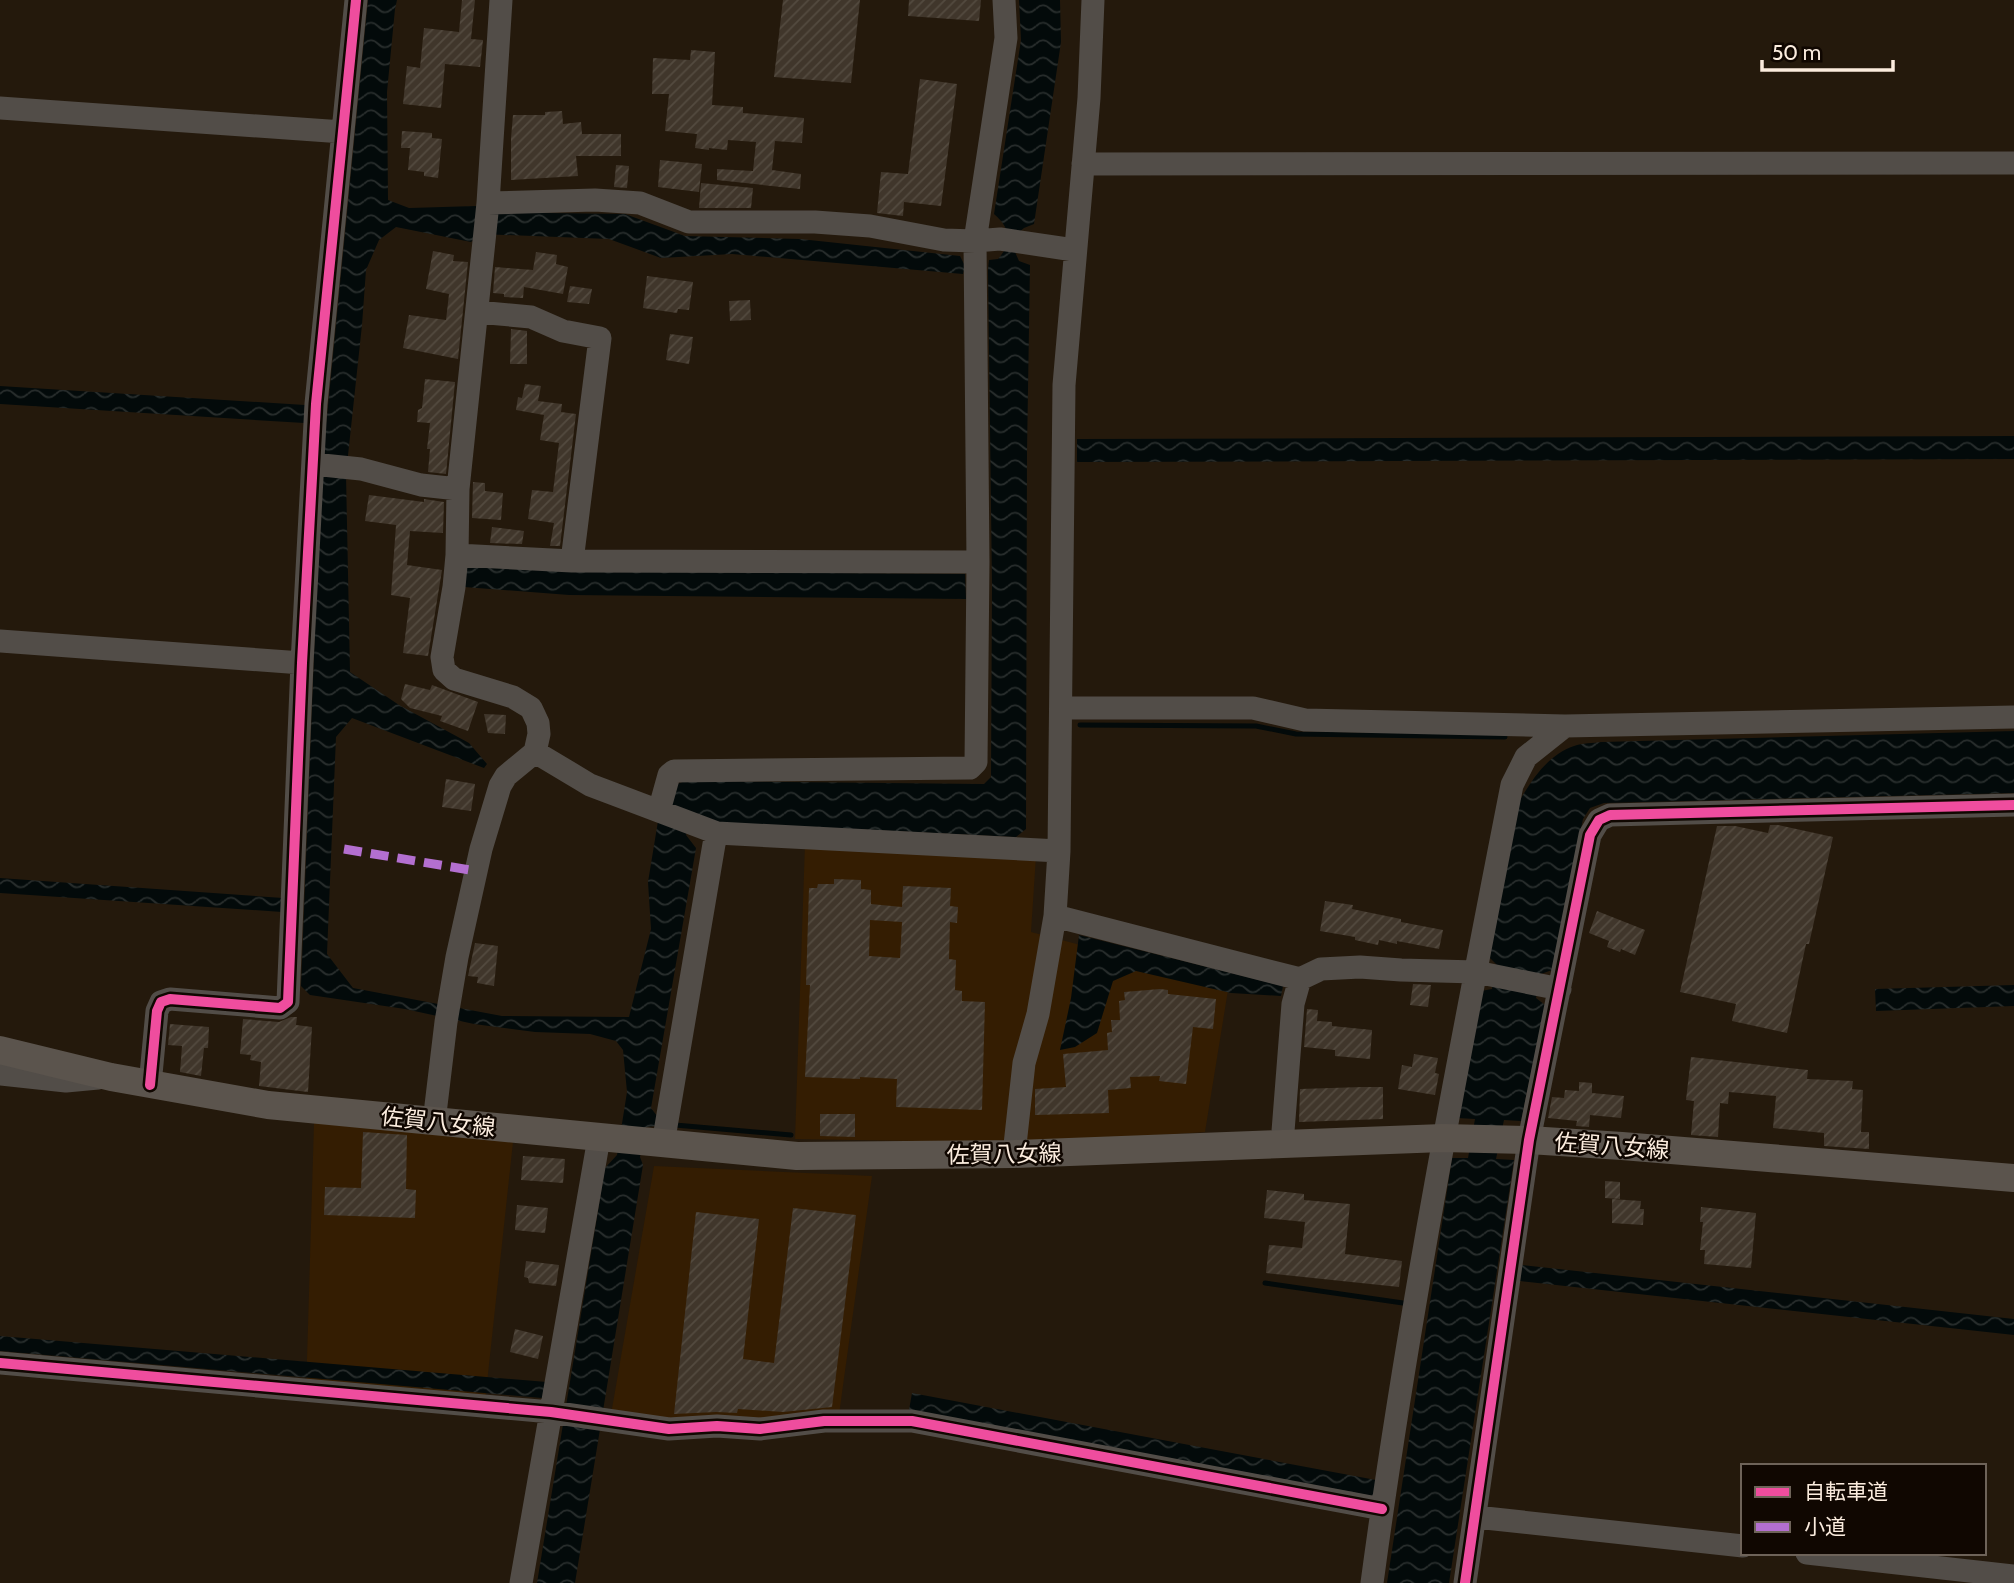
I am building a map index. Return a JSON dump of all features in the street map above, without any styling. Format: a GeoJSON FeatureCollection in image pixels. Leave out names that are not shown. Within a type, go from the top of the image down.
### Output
{"type":"FeatureCollection","features":[{"type":"Feature","properties":{"kind":"main road","name":"佐賀八女線"},"geometry":{"type":"LineString","coordinates":[[0,1050],[111,1077],[268,1105],[797,1156],[1014,1154],[1455,1138],[1518,1139],[2014,1178]]}},
{"type":"Feature","properties":{"kind":"street"},"geometry":{"type":"LineString","coordinates":[[150,1085],[156,1011],[161,1002],[170,999],[280,1008],[288,1002],[302,663],[325,466],[316,404],[356,0]]}},
{"type":"Feature","properties":{"kind":"street"},"geometry":{"type":"LineString","coordinates":[[434,1122],[457,957],[481,849],[500,786],[506,776],[535,752],[539,734],[538,723],[531,708],[513,697],[454,679],[444,670],[442,657],[457,555],[458,489],[488,206],[501,0]]}},
{"type":"Feature","properties":{"kind":"street"},"geometry":{"type":"LineString","coordinates":[[677,818],[668,775],[674,771],[970,768],[976,762],[978,562],[975,242],[1006,38],[1004,0]]}},
{"type":"Feature","properties":{"kind":"street"},"geometry":{"type":"LineString","coordinates":[[1014,1154],[1024,1063],[1038,1014],[1055,916],[1059,851],[1064,386],[1088,98],[1093,0]]}},
{"type":"Feature","properties":{"kind":"street"},"geometry":{"type":"LineString","coordinates":[[0,108],[343,132]]}},
{"type":"Feature","properties":{"kind":"street"},"geometry":{"type":"LineString","coordinates":[[1083,164],[2014,163]]}},
{"type":"Feature","properties":{"kind":"street"},"geometry":{"type":"LineString","coordinates":[[488,206],[595,200],[640,203],[689,222],[815,222],[870,226],[944,240],[1011,240],[1074,250]]}},
{"type":"Feature","properties":{"kind":"street"},"geometry":{"type":"LineString","coordinates":[[477,312],[531,317],[563,331],[600,338],[572,561]]}},
{"type":"Feature","properties":{"kind":"street"},"geometry":{"type":"LineString","coordinates":[[325,466],[361,469],[421,485],[458,489]]}},
{"type":"Feature","properties":{"kind":"street"},"geometry":{"type":"LineString","coordinates":[[457,555],[572,561],[978,562]]}},
{"type":"Feature","properties":{"kind":"street"},"geometry":{"type":"LineString","coordinates":[[0,641],[302,663]]}},
{"type":"Feature","properties":{"kind":"street"},"geometry":{"type":"LineString","coordinates":[[1061,708],[1253,709],[1305,720],[1565,726],[2014,718]]}},
{"type":"Feature","properties":{"kind":"street"},"geometry":{"type":"LineString","coordinates":[[1372,1583],[1382,1509],[1455,1138],[1476,972],[1512,785],[1526,757],[1565,726]]}},
{"type":"Feature","properties":{"kind":"street"},"geometry":{"type":"LineString","coordinates":[[535,752],[590,785],[717,833],[1059,851]]}},
{"type":"Feature","properties":{"kind":"street"},"geometry":{"type":"LineString","coordinates":[[1465,1583],[1476,1517],[1518,1139],[1560,989],[1590,835],[1599,820],[1610,815],[2014,805]]}},
{"type":"Feature","properties":{"kind":"street"},"geometry":{"type":"LineString","coordinates":[[656,1143],[717,833]]}},
{"type":"Feature","properties":{"kind":"street"},"geometry":{"type":"LineString","coordinates":[[1055,916],[1300,979],[1321,969],[1360,967],[1476,972],[1560,989]]}},
{"type":"Feature","properties":{"kind":"street"},"geometry":{"type":"LineString","coordinates":[[1282,1144],[1293,1004],[1300,979]]}},
{"type":"Feature","properties":{"kind":"street"},"geometry":{"type":"LineString","coordinates":[[0,1074],[66,1081],[111,1077]]}},
{"type":"Feature","properties":{"kind":"street"},"geometry":{"type":"LineString","coordinates":[[521,1583],[551,1412],[607,1139]]}},
{"type":"Feature","properties":{"kind":"street"},"geometry":{"type":"LineString","coordinates":[[0,1363],[551,1412],[669,1429],[718,1426],[760,1429],[824,1421],[912,1421],[1382,1509]]}},
{"type":"Feature","properties":{"kind":"street"},"geometry":{"type":"LineString","coordinates":[[1476,1517],[1741,1546]]}},
{"type":"Feature","properties":{"kind":"street"},"geometry":{"type":"LineString","coordinates":[[1825,1555],[2014,1576]]}},
{"type":"Feature","properties":{"kind":"shaded area"},"geometry":{"type":"Polygon","coordinates":[[[805,844],[1036,856],[1031,932],[1229,984],[1205,1132],[1039,1143],[795,1139],[805,844]]]}},
{"type":"Feature","properties":{"kind":"shaded area"},"geometry":{"type":"Polygon","coordinates":[[[314,1123],[513,1142],[484,1411],[306,1394],[314,1123]]]}},
{"type":"Feature","properties":{"kind":"shaded area"},"geometry":{"type":"Polygon","coordinates":[[[654,1166],[872,1176],[837,1429],[609,1426],[654,1166]]]}},
{"type":"Feature","properties":{"kind":"water"},"geometry":{"type":"Polygon","coordinates":[[[368,0],[397,0],[387,92],[388,200],[409,208],[476,206],[480,212],[625,214],[685,236],[800,239],[960,256],[965,266],[963,274],[732,254],[661,258],[609,239],[480,234],[471,242],[396,227],[379,240],[366,270],[346,474],[350,672],[399,705],[469,743],[487,764],[484,768],[352,718],[336,737],[327,954],[353,988],[502,1016],[629,1017],[651,929],[648,882],[658,821],[671,804],[677,784],[685,781],[984,784],[991,777],[992,586],[988,269],[989,260],[998,259],[1008,241],[1007,230],[994,214],[1021,40],[1019,0],[1060,0],[1061,42],[1034,224],[1018,233],[1015,252],[1019,261],[1030,265],[1026,829],[1016,837],[723,823],[693,815],[686,835],[696,848],[651,1108],[657,1116],[656,1126],[646,1127],[640,1157],[643,1165],[575,1583],[537,1583],[605,1168],[617,1155],[627,1092],[623,1050],[616,1041],[590,1034],[535,1032],[474,1024],[405,1009],[310,995],[301,986],[322,452],[368,0]]]}},
{"type":"Feature","properties":{"kind":"water"},"geometry":{"type":"Polygon","coordinates":[[[0,386],[305,405],[304,423],[0,404],[0,386]]]}},
{"type":"Feature","properties":{"kind":"water"},"geometry":{"type":"Polygon","coordinates":[[[2014,436],[2014,459],[1077,462],[1077,439],[2014,436]]]}},
{"type":"Feature","properties":{"kind":"water"},"geometry":{"type":"Polygon","coordinates":[[[467,564],[571,571],[965,574],[966,599],[569,595],[464,587],[467,564]]]}},
{"type":"Feature","properties":{"kind":"water"},"geometry":{"type":"Polygon","coordinates":[[[2014,731],[2014,793],[1604,803],[1590,808],[1583,819],[1552,970],[1541,974],[1536,998],[1545,1005],[1521,1121],[1504,1120],[1496,1159],[1514,1160],[1449,1583],[1387,1583],[1452,1158],[1468,1158],[1475,1119],[1457,1118],[1481,991],[1492,989],[1497,965],[1489,957],[1520,800],[1536,776],[1556,755],[1574,746],[1588,743],[2014,731]]]}},
{"type":"Feature","properties":{"kind":"water"},"geometry":{"type":"Polygon","coordinates":[[[0,878],[283,898],[282,912],[0,893],[0,878]]]}},
{"type":"Feature","properties":{"kind":"water"},"geometry":{"type":"Polygon","coordinates":[[[1079,935],[1283,986],[1281,996],[1231,993],[1136,971],[1113,981],[1097,1033],[1075,1047],[1060,1050],[1071,998],[1079,935]]]}},
{"type":"Feature","properties":{"kind":"water"},"geometry":{"type":"Polygon","coordinates":[[[2014,985],[2014,1006],[1876,1011],[1875,989],[2014,985]]]}},
{"type":"Feature","properties":{"kind":"water"},"geometry":{"type":"Polygon","coordinates":[[[1522,1265],[2014,1319],[2014,1335],[1520,1281],[1522,1265]]]}},
{"type":"Feature","properties":{"kind":"water"},"geometry":{"type":"Polygon","coordinates":[[[0,1336],[547,1382],[542,1398],[0,1351],[0,1336]]]}},
{"type":"Feature","properties":{"kind":"water"},"geometry":{"type":"Polygon","coordinates":[[[912,1393],[1376,1480],[1373,1496],[909,1410],[912,1393]]]}},
{"type":"Feature","properties":{"kind":"building"},"geometry":{"type":"Polygon","coordinates":[[[462,0],[475,0],[471,39],[483,40],[480,67],[445,64],[441,108],[403,104],[407,66],[420,68],[424,28],[459,32],[462,0]]]}},
{"type":"Feature","properties":{"kind":"building"},"geometry":{"type":"Polygon","coordinates":[[[783,0],[860,0],[851,83],[774,77],[783,0]]]}},
{"type":"Feature","properties":{"kind":"building"},"geometry":{"type":"Polygon","coordinates":[[[909,0],[981,0],[979,21],[908,16],[909,0]]]}},
{"type":"Feature","properties":{"kind":"building"},"geometry":{"type":"Polygon","coordinates":[[[691,50],[715,52],[712,105],[743,107],[743,113],[804,118],[802,143],[775,141],[772,170],[801,174],[800,189],[717,180],[717,169],[753,171],[756,142],[728,140],[727,150],[709,150],[695,148],[697,134],[665,131],[669,94],[652,94],[653,58],[690,60],[691,50]]]}},
{"type":"Feature","properties":{"kind":"building"},"geometry":{"type":"Polygon","coordinates":[[[920,79],[957,84],[941,206],[904,202],[903,216],[877,213],[881,172],[908,174],[920,79]]]}},
{"type":"Feature","properties":{"kind":"building"},"geometry":{"type":"Polygon","coordinates":[[[562,111],[563,124],[581,122],[582,134],[621,134],[621,156],[576,156],[578,176],[511,180],[513,115],[545,115],[545,112],[562,111]]]}},
{"type":"Feature","properties":{"kind":"building"},"geometry":{"type":"Polygon","coordinates":[[[402,131],[432,133],[432,138],[442,139],[438,178],[424,176],[424,172],[408,170],[410,148],[401,148],[402,131]]]}},
{"type":"Feature","properties":{"kind":"building"},"geometry":{"type":"Polygon","coordinates":[[[660,160],[702,164],[699,192],[658,187],[660,160]]]}},
{"type":"Feature","properties":{"kind":"building"},"geometry":{"type":"Polygon","coordinates":[[[616,165],[629,166],[627,188],[614,187],[616,165]]]}},
{"type":"Feature","properties":{"kind":"building"},"geometry":{"type":"Polygon","coordinates":[[[701,183],[753,188],[751,208],[699,208],[701,183]]]}},
{"type":"Feature","properties":{"kind":"building"},"geometry":{"type":"Polygon","coordinates":[[[433,251],[454,255],[453,261],[468,262],[458,359],[403,348],[409,315],[446,320],[449,294],[426,289],[433,251]]]}},
{"type":"Feature","properties":{"kind":"building"},"geometry":{"type":"Polygon","coordinates":[[[536,252],[557,255],[556,264],[568,267],[563,294],[524,287],[523,298],[504,297],[504,294],[493,293],[495,267],[533,270],[536,252]]]}},
{"type":"Feature","properties":{"kind":"building"},"geometry":{"type":"Polygon","coordinates":[[[647,276],[693,282],[689,310],[678,309],[677,313],[643,308],[647,276]]]}},
{"type":"Feature","properties":{"kind":"building"},"geometry":{"type":"Polygon","coordinates":[[[570,286],[592,289],[589,304],[567,302],[570,286]]]}},
{"type":"Feature","properties":{"kind":"building"},"geometry":{"type":"Polygon","coordinates":[[[750,300],[751,320],[730,321],[729,301],[750,300]]]}},
{"type":"Feature","properties":{"kind":"building"},"geometry":{"type":"Polygon","coordinates":[[[511,329],[527,331],[527,364],[510,364],[511,329]]]}},
{"type":"Feature","properties":{"kind":"building"},"geometry":{"type":"Polygon","coordinates":[[[670,334],[693,337],[689,364],[666,360],[670,334]]]}},
{"type":"Feature","properties":{"kind":"building"},"geometry":{"type":"Polygon","coordinates":[[[425,379],[455,382],[446,474],[428,472],[430,423],[417,422],[418,410],[422,408],[425,379]]]}},
{"type":"Feature","properties":{"kind":"building"},"geometry":{"type":"Polygon","coordinates":[[[525,384],[541,386],[538,401],[562,404],[561,412],[576,414],[560,546],[550,546],[554,523],[528,519],[532,490],[553,492],[559,443],[540,440],[544,415],[516,410],[518,397],[522,398],[525,384]]]}},
{"type":"Feature","properties":{"kind":"building"},"geometry":{"type":"Polygon","coordinates":[[[473,482],[485,483],[485,491],[503,493],[501,520],[472,518],[473,482]]]}},
{"type":"Feature","properties":{"kind":"building"},"geometry":{"type":"Polygon","coordinates":[[[369,495],[444,502],[443,533],[410,531],[407,565],[442,570],[428,656],[403,653],[410,598],[391,595],[396,525],[365,521],[369,495]]]}},
{"type":"Feature","properties":{"kind":"building"},"geometry":{"type":"Polygon","coordinates":[[[492,527],[524,531],[522,544],[490,543],[492,527]]]}},
{"type":"Feature","properties":{"kind":"building"},"geometry":{"type":"Polygon","coordinates":[[[405,684],[430,690],[432,685],[478,702],[468,731],[440,721],[442,716],[410,708],[401,699],[405,684]]]}},
{"type":"Feature","properties":{"kind":"building"},"geometry":{"type":"Polygon","coordinates":[[[484,714],[506,715],[505,734],[488,733],[484,714]]]}},
{"type":"Feature","properties":{"kind":"building"},"geometry":{"type":"Polygon","coordinates":[[[446,779],[475,784],[471,811],[442,807],[446,779]]]}},
{"type":"Feature","properties":{"kind":"building"},"geometry":{"type":"Polygon","coordinates":[[[1770,825],[1833,837],[1787,1033],[1732,1021],[1736,1004],[1680,992],[1717,826],[1735,826],[1768,833],[1770,825]]]}},
{"type":"Feature","properties":{"kind":"building"},"geometry":{"type":"Polygon","coordinates":[[[834,879],[861,880],[861,889],[871,890],[871,904],[902,907],[903,886],[951,888],[950,906],[958,907],[957,923],[950,922],[949,959],[956,960],[955,990],[962,991],[962,1001],[985,1002],[982,1110],[896,1107],[897,1079],[805,1077],[810,985],[806,985],[809,888],[817,888],[818,884],[834,884],[834,879]],[[870,920],[869,956],[900,958],[902,922],[870,920]]]}},
{"type":"Feature","properties":{"kind":"building"},"geometry":{"type":"Polygon","coordinates":[[[1325,901],[1353,905],[1352,909],[1443,930],[1439,949],[1397,941],[1397,944],[1379,940],[1378,945],[1355,940],[1355,937],[1320,931],[1325,901]]]}},
{"type":"Feature","properties":{"kind":"building"},"geometry":{"type":"Polygon","coordinates":[[[1597,911],[1645,930],[1635,955],[1607,947],[1609,941],[1589,933],[1597,911]]]}},
{"type":"Feature","properties":{"kind":"building"},"geometry":{"type":"Polygon","coordinates":[[[475,943],[498,946],[494,986],[477,983],[478,977],[468,976],[475,943]]]}},
{"type":"Feature","properties":{"kind":"building"},"geometry":{"type":"Polygon","coordinates":[[[1413,984],[1431,985],[1428,1007],[1410,1005],[1413,984]]]}},
{"type":"Feature","properties":{"kind":"building"},"geometry":{"type":"Polygon","coordinates":[[[1168,990],[1168,994],[1216,999],[1213,1029],[1193,1027],[1186,1084],[1159,1081],[1160,1076],[1130,1077],[1131,1088],[1108,1090],[1109,1113],[1035,1115],[1035,1089],[1066,1087],[1063,1054],[1108,1050],[1107,1033],[1112,1032],[1111,1020],[1120,1020],[1119,1001],[1125,1000],[1124,992],[1168,990]]]}},
{"type":"Feature","properties":{"kind":"building"},"geometry":{"type":"Polygon","coordinates":[[[1307,1009],[1318,1010],[1317,1021],[1332,1022],[1332,1026],[1372,1030],[1370,1059],[1335,1056],[1335,1050],[1304,1047],[1307,1009]]]}},
{"type":"Feature","properties":{"kind":"building"},"geometry":{"type":"Polygon","coordinates":[[[297,1017],[296,1025],[312,1027],[308,1092],[259,1086],[261,1062],[250,1060],[251,1055],[240,1054],[243,1019],[279,1022],[297,1017]]]}},
{"type":"Feature","properties":{"kind":"building"},"geometry":{"type":"Polygon","coordinates":[[[170,1024],[209,1027],[208,1048],[204,1048],[201,1076],[180,1072],[182,1046],[168,1045],[170,1024]]]}},
{"type":"Feature","properties":{"kind":"building"},"geometry":{"type":"Polygon","coordinates":[[[1414,1054],[1438,1058],[1435,1073],[1439,1074],[1435,1095],[1398,1089],[1402,1065],[1412,1067],[1414,1054]]]}},
{"type":"Feature","properties":{"kind":"building"},"geometry":{"type":"Polygon","coordinates":[[[1691,1057],[1808,1070],[1807,1079],[1853,1081],[1852,1089],[1863,1090],[1861,1132],[1869,1132],[1869,1149],[1824,1146],[1824,1133],[1773,1128],[1776,1096],[1729,1092],[1728,1104],[1720,1103],[1718,1137],[1691,1135],[1694,1101],[1686,1100],[1691,1057]]]}},
{"type":"Feature","properties":{"kind":"building"},"geometry":{"type":"Polygon","coordinates":[[[1579,1082],[1592,1083],[1592,1093],[1624,1096],[1621,1118],[1590,1115],[1589,1127],[1576,1126],[1577,1121],[1548,1118],[1552,1097],[1564,1098],[1565,1090],[1579,1091],[1579,1082]]]}},
{"type":"Feature","properties":{"kind":"building"},"geometry":{"type":"Polygon","coordinates":[[[1383,1087],[1383,1119],[1299,1122],[1300,1089],[1383,1087]]]}},
{"type":"Feature","properties":{"kind":"building"},"geometry":{"type":"Polygon","coordinates":[[[820,1114],[855,1114],[855,1137],[820,1136],[820,1114]]]}},
{"type":"Feature","properties":{"kind":"building"},"geometry":{"type":"Polygon","coordinates":[[[363,1132],[407,1135],[406,1189],[416,1190],[415,1218],[324,1215],[325,1187],[361,1188],[363,1132]]]}},
{"type":"Feature","properties":{"kind":"building"},"geometry":{"type":"Polygon","coordinates":[[[523,1156],[565,1159],[563,1183],[521,1180],[523,1156]]]}},
{"type":"Feature","properties":{"kind":"building"},"geometry":{"type":"Polygon","coordinates":[[[1605,1181],[1620,1182],[1620,1199],[1605,1198],[1605,1181]]]}},
{"type":"Feature","properties":{"kind":"building"},"geometry":{"type":"Polygon","coordinates":[[[1267,1190],[1304,1194],[1304,1200],[1350,1204],[1345,1254],[1402,1261],[1399,1287],[1266,1273],[1269,1245],[1302,1248],[1305,1222],[1264,1218],[1267,1190]]]}},
{"type":"Feature","properties":{"kind":"building"},"geometry":{"type":"Polygon","coordinates":[[[1612,1199],[1641,1201],[1640,1209],[1644,1209],[1643,1225],[1612,1223],[1612,1199]]]}},
{"type":"Feature","properties":{"kind":"building"},"geometry":{"type":"Polygon","coordinates":[[[517,1205],[548,1208],[545,1233],[515,1230],[517,1205]]]}},
{"type":"Feature","properties":{"kind":"building"},"geometry":{"type":"Polygon","coordinates":[[[1701,1207],[1756,1213],[1751,1268],[1704,1264],[1705,1250],[1700,1250],[1703,1222],[1700,1222],[1701,1207]]]}},
{"type":"Feature","properties":{"kind":"building"},"geometry":{"type":"Polygon","coordinates":[[[793,1208],[856,1215],[832,1407],[783,1412],[738,1409],[737,1413],[674,1414],[696,1212],[759,1219],[743,1359],[774,1363],[793,1208]]]}},
{"type":"Feature","properties":{"kind":"building"},"geometry":{"type":"Polygon","coordinates":[[[526,1261],[559,1265],[556,1286],[529,1283],[528,1278],[524,1277],[526,1261]]]}},
{"type":"Feature","properties":{"kind":"building"},"geometry":{"type":"Polygon","coordinates":[[[515,1329],[543,1336],[538,1359],[510,1352],[515,1329]]]}},
{"type":"Feature","properties":{"kind":"waterway"},"geometry":{"type":"LineString","coordinates":[[1080,725],[1256,726],[1296,734],[1505,737]]}},
{"type":"Feature","properties":{"kind":"waterway"},"geometry":{"type":"LineString","coordinates":[[675,1125],[791,1135]]}},
{"type":"Feature","properties":{"kind":"waterway"},"geometry":{"type":"LineString","coordinates":[[1265,1283],[1403,1303]]}},
{"type":"Feature","properties":{"kind":"marked path"},"geometry":{"type":"LineString","coordinates":[[344,849],[476,871]]}},
{"type":"Feature","properties":{"kind":"cycle path"},"geometry":{"type":"LineString","coordinates":[[150,1085],[157,1011],[161,1002],[170,999],[280,1008],[288,1002],[316,404],[356,0]]}},
{"type":"Feature","properties":{"kind":"cycle path"},"geometry":{"type":"LineString","coordinates":[[1465,1583],[1529,1140],[1590,835],[1599,820],[1610,815],[2014,805]]}},
{"type":"Feature","properties":{"kind":"cycle path"},"geometry":{"type":"LineString","coordinates":[[0,1363],[551,1412],[669,1429],[717,1426],[760,1429],[824,1421],[912,1421],[1382,1509]]}}]}
